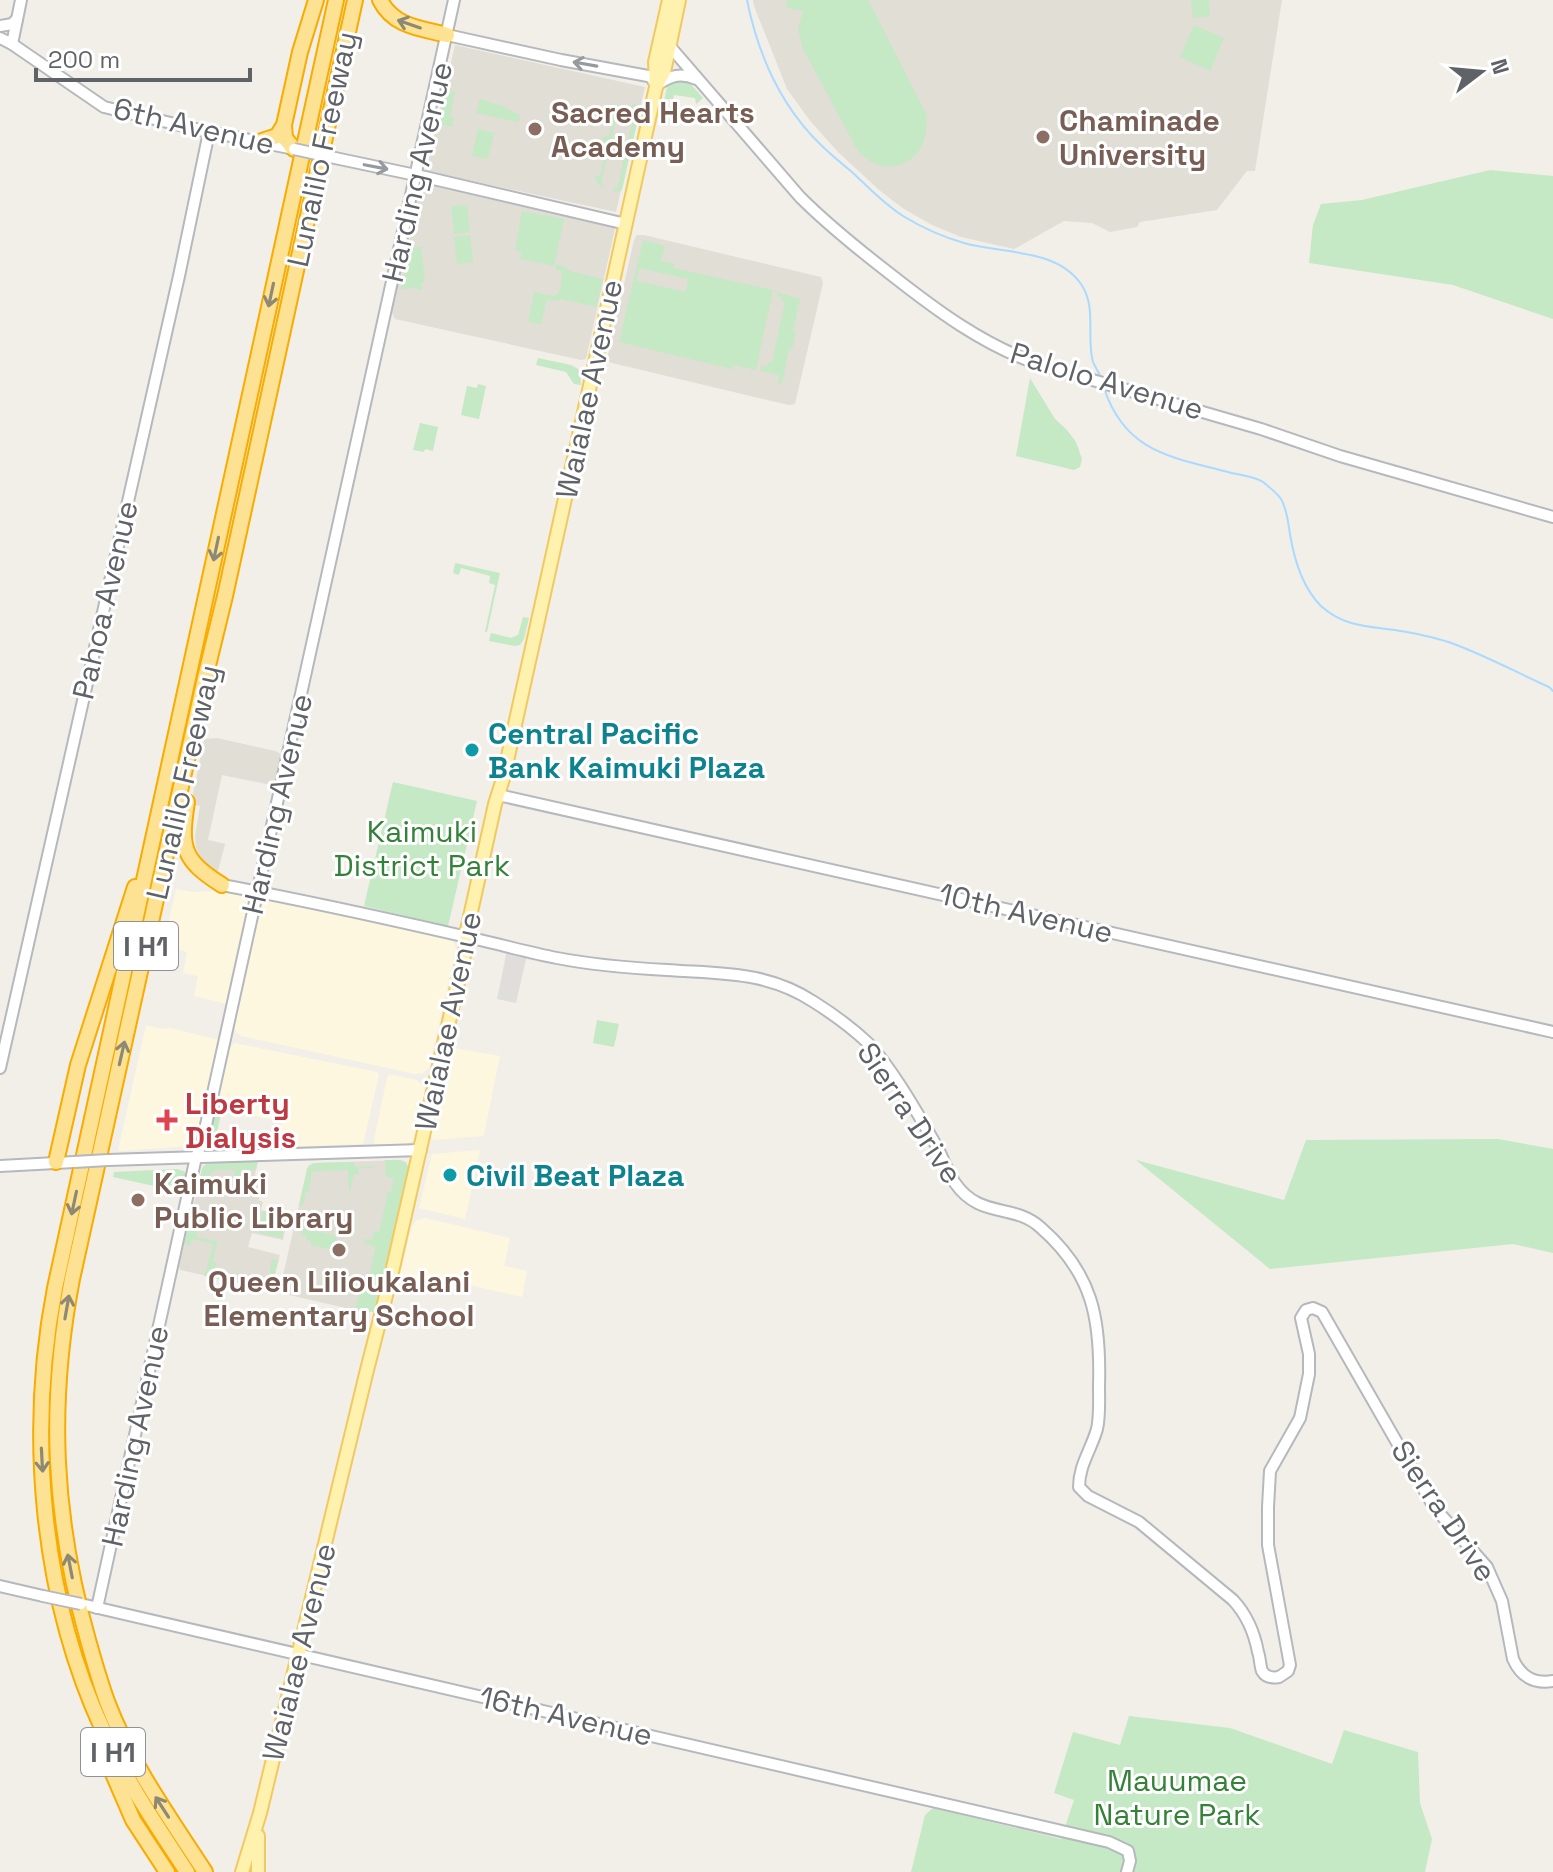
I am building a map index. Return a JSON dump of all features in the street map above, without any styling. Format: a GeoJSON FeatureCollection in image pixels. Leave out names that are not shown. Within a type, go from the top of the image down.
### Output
{"type":"FeatureCollection","features":[{"type":"Feature","properties":{"kind":"highway"},"geometry":{"type":"LineString","coordinates":[[294,149],[285,138],[284,125],[296,68],[316,0]]}},
{"type":"Feature","properties":{"kind":"highway","name":"Lunalilo Freeway"},"geometry":{"type":"LineString","coordinates":[[187,1872],[113,1751],[86,1690],[63,1620],[45,1506],[41,1428],[44,1365],[55,1288],[336,0]]}},
{"type":"Feature","properties":{"kind":"highway","name":"Lunalilo Freeway"},"geometry":{"type":"LineString","coordinates":[[205,1872],[148,1783],[104,1694],[70,1568],[61,1510],[56,1439],[57,1393],[72,1279],[355,0]]}},
{"type":"Feature","properties":{"kind":"highway"},"geometry":{"type":"LineString","coordinates":[[380,0],[398,21],[447,35]]}},
{"type":"Feature","properties":{"kind":"highway"},"geometry":{"type":"LineString","coordinates":[[259,142],[277,136],[284,125]]}},
{"type":"Feature","properties":{"kind":"highway"},"geometry":{"type":"LineString","coordinates":[[222,885],[204,874],[193,862],[184,845],[183,833],[225,596]]}},
{"type":"Feature","properties":{"kind":"highway"},"geometry":{"type":"LineString","coordinates":[[56,1162],[78,1065],[155,826]]}},
{"type":"Feature","properties":{"kind":"highway"},"geometry":{"type":"LineString","coordinates":[[63,1620],[85,1702],[112,1774],[133,1820],[167,1872]]}},
{"type":"Feature","properties":{"kind":"highway"},"geometry":{"type":"LineString","coordinates":[[184,1840],[213,1872]]}},
{"type":"Feature","properties":{"kind":"main road","name":"Waialae Avenue"},"geometry":{"type":"LineString","coordinates":[[242,1872],[260,1813],[421,1150],[657,85],[664,72],[674,0]]}},
{"type":"Feature","properties":{"kind":"main road","name":"Waialae Avenue"},"geometry":{"type":"LineString","coordinates":[[657,85],[655,62],[674,0]]}},
{"type":"Feature","properties":{"kind":"main road","name":"Waialae Avenue"},"geometry":{"type":"LineString","coordinates":[[258,1872],[260,1813]]}},
{"type":"Feature","properties":{"kind":"street"},"geometry":{"type":"LineString","coordinates":[[12,44],[21,0]]}},
{"type":"Feature","properties":{"kind":"street","name":"Harding Avenue"},"geometry":{"type":"LineString","coordinates":[[97,1608],[454,0]]}},
{"type":"Feature","properties":{"kind":"street"},"geometry":{"type":"LineString","coordinates":[[0,27],[17,19]]}},
{"type":"Feature","properties":{"kind":"street","name":"6th Avenue"},"geometry":{"type":"LineString","coordinates":[[0,27],[12,44]]}},
{"type":"Feature","properties":{"kind":"street"},"geometry":{"type":"LineString","coordinates":[[447,35],[648,76],[657,85],[673,76],[683,75],[701,82]]}},
{"type":"Feature","properties":{"kind":"street","name":"6th Avenue"},"geometry":{"type":"LineString","coordinates":[[0,38],[104,107],[626,224]]}},
{"type":"Feature","properties":{"kind":"street","name":"Palolo Avenue"},"geometry":{"type":"LineString","coordinates":[[669,48],[800,197],[840,235],[910,290],[984,341],[1031,362],[1553,517]]}},
{"type":"Feature","properties":{"kind":"street","name":"Pahoa Avenue"},"geometry":{"type":"LineString","coordinates":[[0,1068],[209,132]]}},
{"type":"Feature","properties":{"kind":"street","name":"10th Avenue"},"geometry":{"type":"LineString","coordinates":[[498,795],[1553,1032]]}},
{"type":"Feature","properties":{"kind":"street"},"geometry":{"type":"LineString","coordinates":[[222,885],[467,937]]}},
{"type":"Feature","properties":{"kind":"street","name":"Sierra Drive"},"geometry":{"type":"LineString","coordinates":[[467,937],[557,958],[603,965],[765,979],[795,990],[865,1040],[918,1114],[960,1190],[986,1208],[1015,1213],[1036,1223],[1071,1259],[1083,1280],[1095,1311],[1100,1371],[1098,1427],[1079,1472],[1079,1487],[1088,1496],[1139,1522],[1233,1600],[1242,1610],[1255,1636],[1262,1670],[1273,1678],[1284,1675],[1290,1665],[1268,1545],[1270,1471],[1300,1418],[1309,1374],[1302,1316],[1309,1308],[1320,1310],[1434,1507],[1487,1567],[1502,1601],[1517,1668],[1532,1680],[1553,1681]]}},
{"type":"Feature","properties":{"kind":"street"},"geometry":{"type":"LineString","coordinates":[[0,1166],[421,1150]]}},
{"type":"Feature","properties":{"kind":"street","name":"16th Avenue"},"geometry":{"type":"LineString","coordinates":[[0,1586],[1109,1842],[1128,1851],[1130,1861],[1127,1872]]}},
{"type":"Feature","properties":{"kind":"shaded area","name":"Chaminade University"},"geometry":{"type":"Polygon","coordinates":[[[753,0],[1282,0],[1255,171],[1247,171],[1217,210],[1140,222],[1137,227],[1110,232],[1092,223],[1064,221],[1014,249],[961,237],[904,209],[879,190],[811,122],[787,89],[753,0]]]}},
{"type":"Feature","properties":{"kind":"shaded area","name":"Sacred Hearts Academy"},"geometry":{"type":"Polygon","coordinates":[[[455,45],[645,87],[616,212],[426,171],[455,45]]]}},
{"type":"Feature","properties":{"kind":"shaded area"},"geometry":{"type":"Polygon","coordinates":[[[427,183],[615,229],[586,359],[395,319],[391,311],[418,188],[427,183]]]}},
{"type":"Feature","properties":{"kind":"shaded area"},"geometry":{"type":"Polygon","coordinates":[[[637,235],[821,277],[823,283],[795,404],[608,361],[637,235]]]}},
{"type":"Feature","properties":{"kind":"shaded area"},"geometry":{"type":"Polygon","coordinates":[[[217,738],[275,751],[282,758],[276,786],[222,775],[208,840],[225,844],[217,875],[204,863],[196,848],[200,806],[191,804],[204,739],[217,738]]]}},
{"type":"Feature","properties":{"kind":"shaded area"},"geometry":{"type":"Polygon","coordinates":[[[176,889],[222,891],[246,898],[248,908],[227,1004],[194,996],[198,976],[183,973],[187,952],[163,946],[176,889]]]}},
{"type":"Feature","properties":{"kind":"shaded area"},"geometry":{"type":"Polygon","coordinates":[[[268,898],[453,939],[456,949],[429,1068],[415,1074],[236,1033],[234,1024],[247,965],[262,905],[268,898]]]}},
{"type":"Feature","properties":{"kind":"shaded area"},"geometry":{"type":"Polygon","coordinates":[[[507,950],[527,955],[516,1003],[497,999],[507,950]]]}},
{"type":"Feature","properties":{"kind":"shaded area"},"geometry":{"type":"Polygon","coordinates":[[[146,1025],[219,1040],[196,1140],[191,1146],[118,1151],[146,1025]]]}},
{"type":"Feature","properties":{"kind":"shaded area"},"geometry":{"type":"Polygon","coordinates":[[[234,1043],[377,1072],[379,1075],[363,1144],[277,1147],[282,1122],[216,1108],[229,1049],[234,1043]]]}},
{"type":"Feature","properties":{"kind":"shaded area"},"geometry":{"type":"Polygon","coordinates":[[[454,1048],[500,1056],[484,1134],[433,1140],[431,1136],[450,1052],[454,1048]]]}},
{"type":"Feature","properties":{"kind":"shaded area"},"geometry":{"type":"Polygon","coordinates":[[[389,1075],[417,1080],[424,1087],[424,1096],[416,1137],[406,1144],[375,1145],[387,1078],[389,1075]]]}},
{"type":"Feature","properties":{"kind":"shaded area","name":"Civil Beat Plaza"},"geometry":{"type":"Polygon","coordinates":[[[480,1150],[465,1219],[419,1208],[432,1154],[480,1150]]]}},
{"type":"Feature","properties":{"kind":"shaded area"},"geometry":{"type":"Polygon","coordinates":[[[258,1161],[253,1184],[263,1186],[259,1200],[263,1202],[261,1210],[288,1216],[283,1240],[252,1233],[248,1247],[280,1255],[272,1287],[268,1289],[180,1270],[203,1166],[258,1161]]]}},
{"type":"Feature","properties":{"kind":"shaded area","name":"Queen Lilioukalani Elementary School"},"geometry":{"type":"Polygon","coordinates":[[[406,1162],[408,1171],[375,1310],[367,1313],[285,1294],[281,1284],[308,1166],[315,1163],[406,1162]]]}},
{"type":"Feature","properties":{"kind":"shaded area"},"geometry":{"type":"Polygon","coordinates":[[[425,1218],[510,1238],[504,1266],[527,1271],[522,1297],[451,1281],[448,1290],[399,1277],[412,1226],[417,1220],[425,1218]]]}},
{"type":"Feature","properties":{"kind":"green space"},"geometry":{"type":"Polygon","coordinates":[[[787,0],[867,0],[871,5],[926,114],[923,144],[906,162],[883,166],[870,161],[858,151],[803,49],[798,29],[803,11],[787,8],[787,0]]]}},
{"type":"Feature","properties":{"kind":"green space"},"geometry":{"type":"Polygon","coordinates":[[[1191,0],[1209,0],[1210,16],[1193,18],[1191,0]]]}},
{"type":"Feature","properties":{"kind":"green space"},"geometry":{"type":"Polygon","coordinates":[[[1194,25],[1224,38],[1210,71],[1180,57],[1194,25]]]}},
{"type":"Feature","properties":{"kind":"green space"},"geometry":{"type":"Polygon","coordinates":[[[674,80],[688,81],[703,98],[696,104],[695,98],[674,95],[673,99],[668,99],[665,109],[668,112],[661,115],[667,87],[674,80]]]}},
{"type":"Feature","properties":{"kind":"green space"},"geometry":{"type":"Polygon","coordinates":[[[447,90],[455,92],[450,116],[454,118],[452,127],[439,124],[447,90]]]}},
{"type":"Feature","properties":{"kind":"green space"},"geometry":{"type":"Polygon","coordinates":[[[480,99],[503,106],[519,115],[520,120],[517,122],[476,113],[480,99]]]}},
{"type":"Feature","properties":{"kind":"green space"},"geometry":{"type":"Polygon","coordinates":[[[623,104],[622,107],[618,106],[612,137],[616,141],[613,154],[608,154],[601,184],[605,186],[603,188],[595,178],[600,176],[605,153],[601,151],[603,137],[609,136],[613,119],[609,115],[615,107],[623,104]]]}},
{"type":"Feature","properties":{"kind":"green space"},"geometry":{"type":"Polygon","coordinates":[[[633,104],[640,109],[622,190],[618,192],[613,188],[618,187],[624,157],[620,154],[623,141],[628,140],[635,110],[631,107],[633,104]]]}},
{"type":"Feature","properties":{"kind":"green space"},"geometry":{"type":"Polygon","coordinates":[[[478,129],[494,133],[488,159],[472,156],[478,129]]]}},
{"type":"Feature","properties":{"kind":"green space"},"geometry":{"type":"Polygon","coordinates":[[[1490,170],[1553,176],[1553,319],[1453,285],[1309,263],[1313,225],[1321,204],[1362,200],[1490,170]]]}},
{"type":"Feature","properties":{"kind":"green space"},"geometry":{"type":"Polygon","coordinates":[[[467,205],[470,232],[454,234],[451,206],[467,205]]]}},
{"type":"Feature","properties":{"kind":"green space"},"geometry":{"type":"Polygon","coordinates":[[[522,211],[564,219],[554,266],[520,259],[522,252],[515,250],[522,211]]]}},
{"type":"Feature","properties":{"kind":"green space"},"geometry":{"type":"Polygon","coordinates":[[[470,235],[473,262],[457,264],[454,237],[470,235]]]}},
{"type":"Feature","properties":{"kind":"green space"},"geometry":{"type":"Polygon","coordinates":[[[643,240],[665,246],[661,261],[675,264],[674,268],[773,290],[756,370],[734,365],[732,369],[619,342],[643,240]],[[639,268],[637,281],[686,292],[688,279],[639,268]]]}},
{"type":"Feature","properties":{"kind":"green space"},"geometry":{"type":"Polygon","coordinates":[[[421,247],[425,282],[421,282],[422,290],[416,287],[401,289],[410,248],[421,247]]]}},
{"type":"Feature","properties":{"kind":"green space"},"geometry":{"type":"Polygon","coordinates":[[[556,264],[569,271],[603,279],[596,307],[561,299],[547,300],[541,324],[528,322],[534,292],[553,296],[559,293],[562,277],[561,271],[555,269],[556,264]]]}},
{"type":"Feature","properties":{"kind":"green space"},"geometry":{"type":"Polygon","coordinates":[[[777,292],[800,299],[793,331],[796,332],[782,384],[778,383],[779,375],[760,371],[761,365],[767,367],[768,362],[772,362],[785,302],[777,296],[777,292]]]}},
{"type":"Feature","properties":{"kind":"green space"},"geometry":{"type":"Polygon","coordinates":[[[538,358],[578,369],[581,385],[574,384],[566,372],[536,365],[538,358]]]}},
{"type":"Feature","properties":{"kind":"green space"},"geometry":{"type":"Polygon","coordinates":[[[1030,378],[1055,419],[1076,442],[1082,459],[1080,467],[1074,470],[1016,456],[1030,378]]]}},
{"type":"Feature","properties":{"kind":"green space"},"geometry":{"type":"Polygon","coordinates":[[[478,384],[486,386],[479,419],[461,415],[467,386],[477,388],[478,384]]]}},
{"type":"Feature","properties":{"kind":"green space"},"geometry":{"type":"Polygon","coordinates":[[[420,423],[438,427],[433,451],[413,450],[420,423]]]}},
{"type":"Feature","properties":{"kind":"green space"},"geometry":{"type":"Polygon","coordinates":[[[455,563],[500,573],[487,632],[495,585],[489,583],[490,576],[461,568],[459,575],[453,573],[455,563]]]}},
{"type":"Feature","properties":{"kind":"green space"},"geometry":{"type":"Polygon","coordinates":[[[523,617],[529,618],[520,645],[489,641],[491,633],[511,638],[518,635],[523,617]]]}},
{"type":"Feature","properties":{"kind":"green space","name":"Kaimuki District Park"},"geometry":{"type":"Polygon","coordinates":[[[393,782],[477,801],[448,926],[364,906],[393,782]]]}},
{"type":"Feature","properties":{"kind":"green space"},"geometry":{"type":"Polygon","coordinates":[[[597,1020],[619,1024],[614,1047],[593,1043],[597,1020]]]}},
{"type":"Feature","properties":{"kind":"green space"},"geometry":{"type":"Polygon","coordinates":[[[217,1101],[224,1102],[226,1110],[222,1109],[216,1137],[249,1144],[248,1148],[215,1148],[210,1145],[217,1101]]]}},
{"type":"Feature","properties":{"kind":"green space"},"geometry":{"type":"Polygon","coordinates":[[[1498,1139],[1553,1149],[1553,1253],[1513,1244],[1270,1269],[1136,1160],[1284,1200],[1306,1140],[1498,1139]]]}},
{"type":"Feature","properties":{"kind":"green space"},"geometry":{"type":"Polygon","coordinates":[[[385,1160],[403,1161],[409,1169],[376,1307],[373,1312],[355,1310],[361,1289],[366,1289],[376,1247],[364,1243],[365,1239],[372,1240],[374,1231],[379,1232],[394,1179],[386,1176],[385,1160]]]}},
{"type":"Feature","properties":{"kind":"green space"},"geometry":{"type":"Polygon","coordinates":[[[258,1161],[256,1169],[242,1169],[240,1177],[234,1175],[235,1170],[215,1170],[207,1178],[207,1188],[198,1184],[206,1164],[258,1161]]]}},
{"type":"Feature","properties":{"kind":"green space"},"geometry":{"type":"Polygon","coordinates":[[[354,1162],[355,1167],[372,1168],[359,1168],[359,1175],[354,1174],[350,1192],[348,1170],[314,1171],[303,1206],[299,1205],[307,1169],[311,1164],[354,1162]]]}},
{"type":"Feature","properties":{"kind":"green space"},"geometry":{"type":"Polygon","coordinates":[[[177,1169],[187,1175],[178,1228],[175,1227],[183,1188],[170,1185],[169,1189],[163,1188],[164,1183],[156,1181],[154,1186],[113,1177],[114,1172],[177,1169]]]}},
{"type":"Feature","properties":{"kind":"green space"},"geometry":{"type":"Polygon","coordinates":[[[263,1211],[286,1215],[282,1238],[259,1233],[263,1211]]]}},
{"type":"Feature","properties":{"kind":"green space"},"geometry":{"type":"Polygon","coordinates":[[[192,1212],[197,1214],[199,1221],[196,1237],[217,1241],[214,1272],[235,1274],[233,1282],[204,1276],[213,1244],[192,1239],[190,1245],[184,1244],[192,1212]]]}},
{"type":"Feature","properties":{"kind":"green space"},"geometry":{"type":"Polygon","coordinates":[[[302,1228],[337,1236],[333,1250],[311,1245],[311,1241],[301,1234],[302,1228]]]}},
{"type":"Feature","properties":{"kind":"green space"},"geometry":{"type":"Polygon","coordinates":[[[272,1259],[278,1260],[271,1289],[237,1283],[241,1276],[267,1282],[272,1259]]]}},
{"type":"Feature","properties":{"kind":"green space","name":"Mauumae Nature Park"},"geometry":{"type":"Polygon","coordinates":[[[1129,1716],[1230,1728],[1332,1764],[1344,1730],[1418,1752],[1420,1803],[1432,1839],[1425,1872],[911,1872],[925,1815],[933,1808],[1061,1839],[1074,1800],[1054,1793],[1073,1732],[1120,1745],[1129,1716]]]}},
{"type":"Feature","properties":{"kind":"waterway"},"geometry":{"type":"LineString","coordinates":[[747,0],[764,59],[793,113],[820,144],[883,201],[910,220],[948,238],[1043,258],[1070,272],[1081,284],[1089,302],[1091,352],[1101,378]]}},
{"type":"Feature","properties":{"kind":"waterway"},"geometry":{"type":"LineString","coordinates":[[1104,388],[1113,409],[1137,439],[1169,456],[1255,478],[1275,492],[1285,507],[1294,553],[1304,581],[1314,598],[1330,613],[1359,625],[1448,642],[1553,691]]}},
{"type":"Feature","properties":{"kind":"place","name":"Sacred Hearts Academy"},"geometry":{"type":"Point","coordinates":[535,129]}},
{"type":"Feature","properties":{"kind":"place","name":"Chaminade University"},"geometry":{"type":"Point","coordinates":[1043,137]}},
{"type":"Feature","properties":{"kind":"place","name":"Central Pacific Bank Kaimuki Plaza"},"geometry":{"type":"Point","coordinates":[472,750]}},
{"type":"Feature","properties":{"kind":"place","name":"Liberty Dialysis"},"geometry":{"type":"Point","coordinates":[167,1120]}},
{"type":"Feature","properties":{"kind":"place","name":"Civil Beat Plaza"},"geometry":{"type":"Point","coordinates":[450,1175]}},
{"type":"Feature","properties":{"kind":"place","name":"Kaimuki Public Library"},"geometry":{"type":"Point","coordinates":[138,1200]}},
{"type":"Feature","properties":{"kind":"place","name":"Queen Lilioukalani Elementary School"},"geometry":{"type":"Point","coordinates":[339,1250]}}]}
